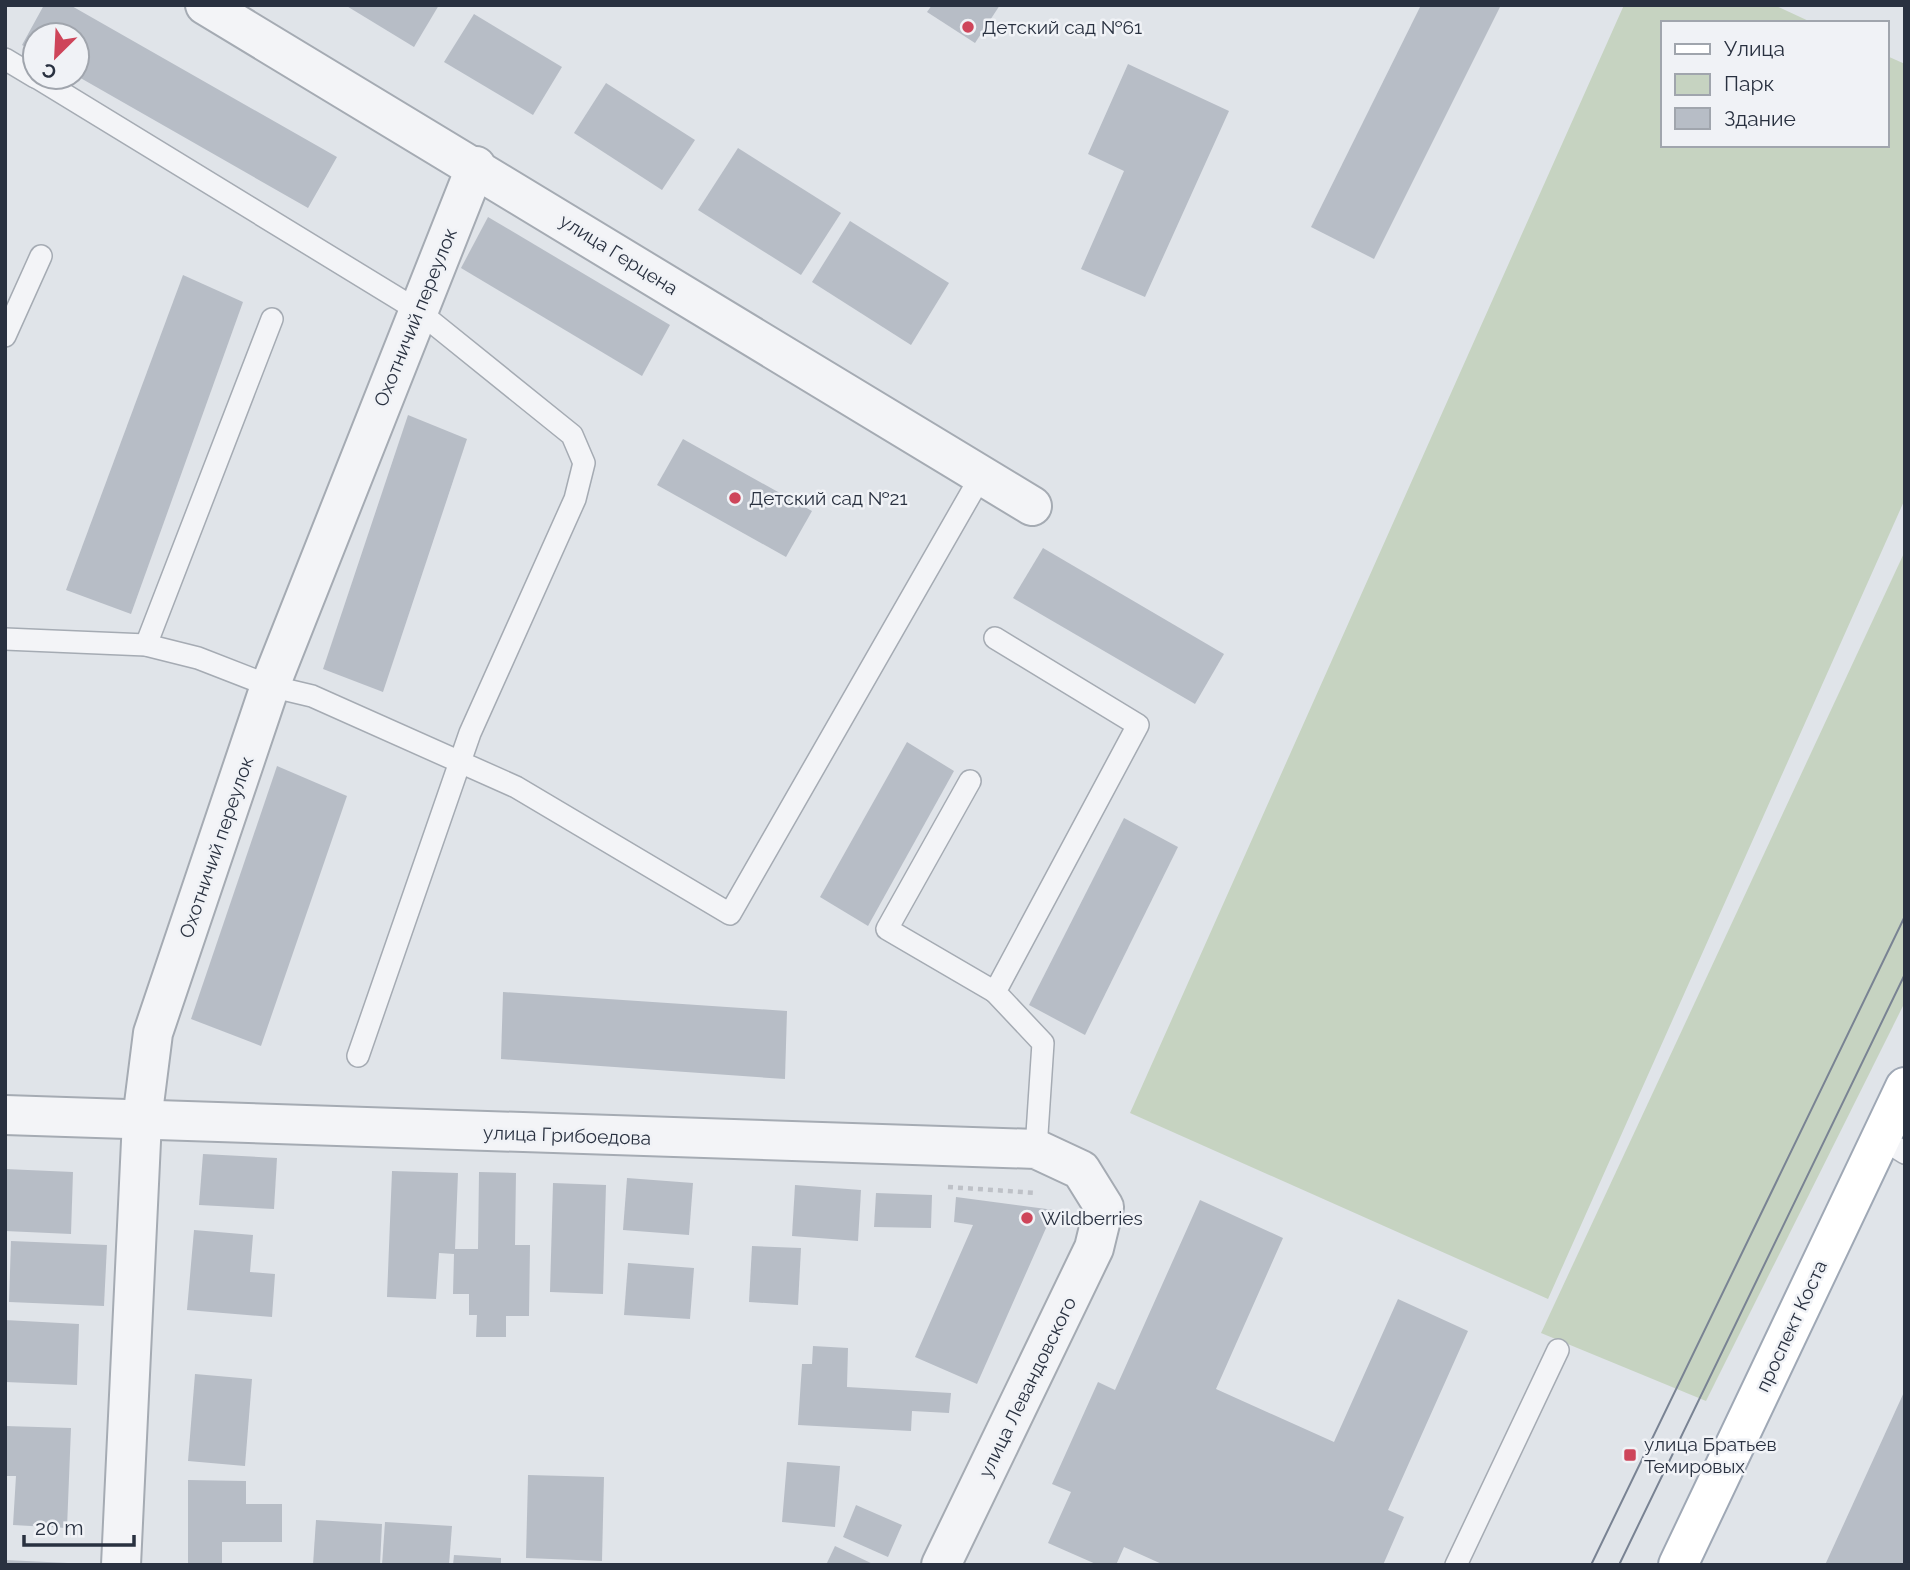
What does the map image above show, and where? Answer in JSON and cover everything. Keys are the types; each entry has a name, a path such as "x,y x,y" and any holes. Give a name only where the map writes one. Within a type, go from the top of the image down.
{"main road":[{"name":"проспект Коста","path":"1678,1565 1893,1145 1905,1087"}],"street":[{"name":"улица Герцена","path":"205,5 476,166 1031,506"},
{"name":"Охотничий переулок","path":"121,1565 142,1120 152,1033 270,686 476,166"},
{"name":"улица Грибоедова","path":"5,1115 1036,1150 1081,1170 1104,1207"},
{"name":"улица Левандовского","path":"941,1565 1094,1248 1104,1207"}],"lane":[{"path":"5,59 21,69"},
{"path":"58,91 417,310 572,435 584,463 575,499 460,760 358,1056"},
{"path":"5,336 41,256"},
{"path":"146,645 272,319"},
{"path":"5,639 146,645 198,658 270,686 312,696 516,786 730,914 981,476"},
{"path":"995,638 1138,725 995,992"},
{"path":"970,781 887,929 995,992 1043,1043 1036,1150"},
{"path":"1456,1565 1558,1350"}],"green space":[{"path":"1624,5 1774,5 1809,21 1661,21 1661,147 1889,147 1889,57 1905,64 1905,499 1548,1299 1130,1113"},
{"path":"1905,551 1905,1002 1706,1401 1541,1333"}],"building":[{"path":"44,5 70,5 337,157 308,208 91,84 91,21 35,21"},
{"path":"345,5 439,5 414,47"},
{"name":"Детский сад №61","path":"932,5 1000,5 975,43 927,12"},
{"path":"1421,5 1501,5 1374,259 1311,227"},
{"path":"474,14 562,67 533,115 444,62"},
{"path":"1128,64 1229,111 1145,297 1081,269 1124,171 1088,154"},
{"path":"606,83 695,140 662,190 574,133"},
{"path":"738,148 841,213 801,275 698,210"},
{"path":"488,217 670,325 642,376 461,268"},
{"path":"850,221 949,283 911,345 812,282"},
{"path":"183,275 243,302 131,614 66,590"},
{"path":"408,415 467,439 383,692 323,669"},
{"name":"Детский сад №21","path":"683,439 812,511 786,557 657,485"},
{"path":"1043,548 1224,654 1195,704 1013,598"},
{"path":"907,742 954,771 868,926 820,897"},
{"path":"277,766 347,796 261,1046 191,1019"},
{"path":"1124,818 1178,847 1085,1035 1029,1005"},
{"path":"503,992 787,1011 785,1079 501,1059"},
{"path":"203,1154 277,1158 274,1209 199,1205"},
{"path":"5,1169 73,1172 71,1234 5,1231"},
{"path":"392,1171 458,1173 455,1249 478,1249 479,1172 516,1173 515,1245 530,1245 529,1316 506,1316 506,1337 476,1337 477,1315 469,1315 469,1294 453,1294 454,1254 439,1253 436,1299 387,1297"},
{"path":"627,1178 693,1183 689,1235 623,1230"},
{"path":"553,1183 606,1185 603,1294 550,1292"},
{"path":"795,1185 861,1190 858,1241 792,1236"},
{"path":"876,1193 932,1195 931,1228 874,1227"},
{"path":"956,1197 1054,1210 977,1384 915,1357 973,1225 954,1222"},
{"path":"1200,1200 1283,1238 1216,1389 1334,1442 1398,1299 1468,1331 1388,1510 1404,1517 1383,1565 1164,1565 1124,1547 1116,1565 1098,1565 1048,1543 1071,1492 1052,1484 1098,1382 1115,1390"},
{"path":"194,1230 253,1235 250,1272 275,1274 272,1317 187,1310"},
{"path":"11,1241 107,1245 104,1306 9,1302"},
{"path":"752,1246 801,1248 798,1305 749,1302"},
{"path":"628,1263 694,1268 690,1319 624,1315"},
{"path":"5,1320 79,1324 77,1385 5,1382"},
{"path":"813,1346 848,1348 847,1387 951,1393 949,1413 912,1411 911,1431 798,1425 802,1364 812,1364"},
{"path":"195,1374 252,1379 245,1466 188,1461"},
{"path":"1905,1390 1905,1565 1825,1565"},
{"path":"5,1426 71,1428 67,1528 13,1525 16,1476 5,1476"},
{"path":"787,1462 840,1466 835,1527 782,1522"},
{"path":"528,1475 604,1477 602,1561 526,1558"},
{"path":"188,1480 246,1481 246,1504 282,1504 282,1542 222,1542 222,1565 188,1565"},
{"path":"856,1505 902,1525 888,1557 843,1537"},
{"path":"316,1520 382,1524 380,1565 313,1565"},
{"path":"385,1522 452,1526 449,1565 382,1565"},
{"path":"835,1546 875,1565 826,1565"},
{"path":"454,1555 501,1558 501,1565 453,1565"},
{"path":"5,1560 68,1563 68,1565 5,1565"}],"tram line":[{"path":"1591,1565 1905,916"},
{"path":"1619,1565 1905,974"}],"place":[{"name":"Детский сад №61","path":"968,27"},
{"name":"Детский сад №21","path":"735,498"},
{"name":"Wildberries","path":"1027,1218"},
{"name":"улица Братьев Темировых","path":"1630,1455"}]}
